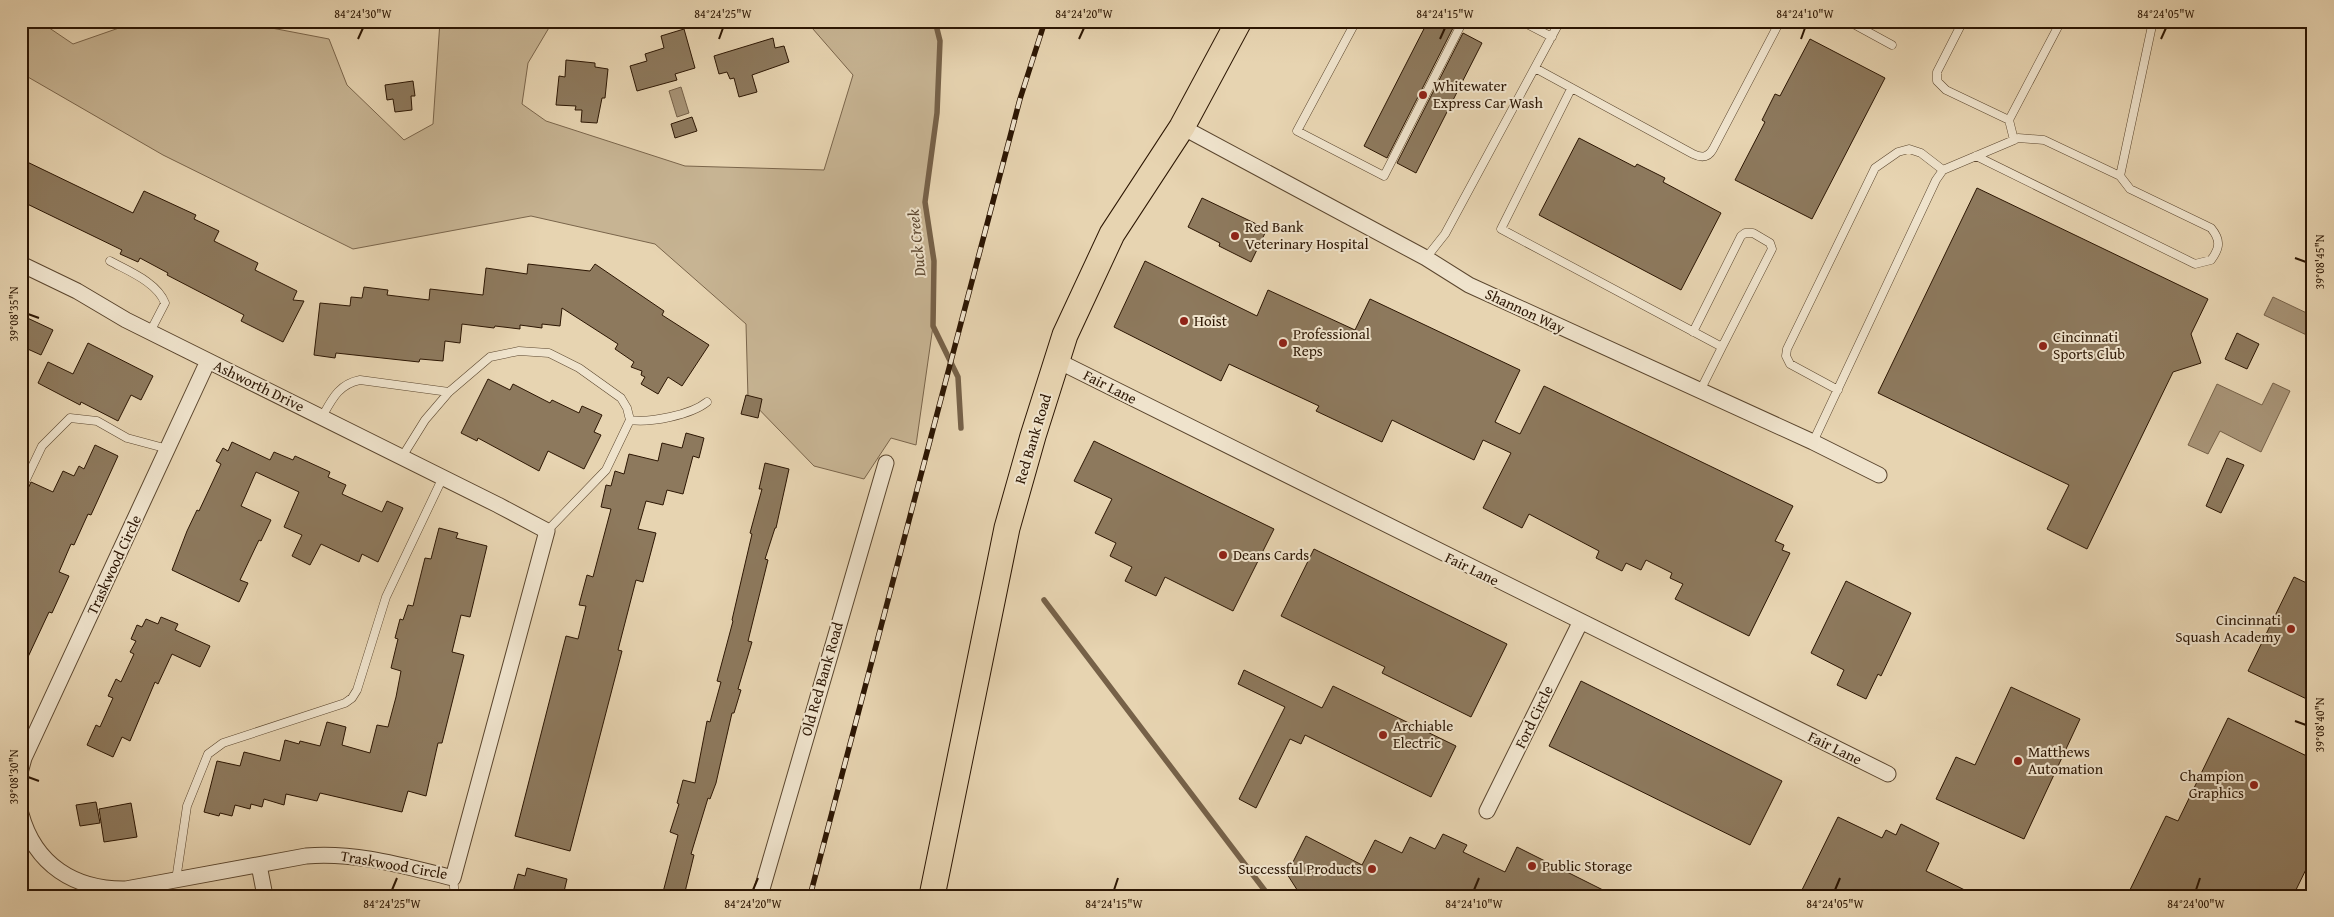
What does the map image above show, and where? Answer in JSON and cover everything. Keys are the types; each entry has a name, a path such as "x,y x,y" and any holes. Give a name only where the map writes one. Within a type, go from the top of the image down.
{"highway":[{"name":"Red Bank Road","path":"932,896 1007,528 1033,436 1066,333 1112,234 1182,126 1239,21"}],"street":[{"name":"Shannon Way","path":"1182,126 1426,258 1470,285 1813,442 1879,475"},
{"name":"Ashworth Drive","path":"21,264 77,291 150,332 443,477 547,531"},
{"name":"Traskwood Circle","path":"21,769 24,758 208,361"},
{"name":"Fair Lane","path":"1058,361 1888,774"},
{"name":"Old Red Bank Road","path":"760,896 886,463"},
{"name":"Traskwood Circle","path":"21,814 32,841 42,855 61,872 92,891 126,889 306,856 331,854 357,856 453,878 547,531"},
{"name":"Ford Circle","path":"1487,811 1580,622"},
{"path":"259,865 265,896"}],"lane":[{"path":"1356,21 1297,131 1384,176 1463,21"},
{"path":"1521,21 1552,37"},
{"path":"1426,258 1445,234 1560,21"},
{"path":"1535,68 1693,154 1705,156 1713,150 1780,21"},
{"path":"1848,21 1892,45"},
{"path":"1963,21 1938,72 1937,81 1946,90 2009,120"},
{"path":"2014,140 2009,120 2061,21"},
{"path":"2120,176 2153,21"},
{"path":"1572,88 1500,229 1722,347"},
{"path":"1813,442 1936,180 1943,170 1976,156 2014,140 2044,140 2120,176 2130,189 2211,228 2218,236 2219,249 2211,260 2195,264 1976,156"},
{"path":"1838,390 1790,364 1786,358 1786,352 1803,314 1875,168 1898,152 1909,150 1922,153 1943,170"},
{"path":"1693,332 1741,236 1745,233 1752,233 1770,243 1772,249 1700,391"},
{"path":"110,260 152,286 162,296 165,303 150,332"},
{"path":"402,457 425,420 449,392 466,375 490,357 519,351 549,353 584,370 624,403 630,420 606,470 547,531"},
{"path":"322,417 339,389 351,382 360,380 449,392"},
{"path":"630,420 645,422 655,420 699,409 707,402"},
{"path":"21,490 42,446 70,418 97,421 127,438 168,449"},
{"path":"176,880 187,806 208,754 223,743 345,703 352,698 357,690 386,597 443,477"},
{"path":"453,878 455,896"}],"shaded area":[{"path":"21,21 39,21 73,44 139,21 235,21 329,39 347,85 404,140 433,124 440,21 553,21 528,63 522,104 546,121 685,166 824,170 853,75 806,21 935,21 940,41 937,113 925,202 934,261 933,326 916,445 891,438 864,479 814,466 748,398 746,324 655,244 531,216 353,249 163,155 21,73"},
{"path":"681,87 689,113 677,117 669,91"},
{"path":"2273,297 2313,316 2313,338 2264,315"},
{"path":"2273,383 2290,391 2261,452 2220,431 2208,454 2188,445 2217,384 2262,405"}],"building":[{"path":"1428,21 1439,21 1453,28 1387,158 1364,146"},
{"path":"684,29 695,68 675,74 677,80 637,91 630,66 647,61 645,54 664,48 661,36"},
{"path":"1463,33 1482,43 1416,173 1397,163"},
{"path":"773,38 775,48 784,46 789,62 752,75 757,92 739,97 734,78 730,79 727,72 719,74 714,56"},
{"path":"1810,39 1885,78 1812,219 1735,180 1765,122 1762,120 1775,94 1780,96"},
{"path":"566,60 595,63 595,67 608,69 605,98 602,98 597,123 581,122 582,110 575,110 576,106 556,105 559,76 565,77"},
{"path":"413,81 415,96 411,96 412,110 395,112 393,99 387,100 385,85"},
{"path":"692,117 697,131 675,138 671,124"},
{"path":"1579,138 1635,167 1637,164 1665,178 1663,182 1721,213 1681,290 1539,215"},
{"path":"21,159 133,213 144,191 196,215 194,219 219,231 214,241 258,263 255,270 297,291 293,300 304,301 283,342 241,321 244,315 167,275 168,273 140,258 138,262 120,254 122,250 21,201"},
{"name":"Cincinnati Sports Club","path":"1977,188 2208,299 2191,334 2201,363 2173,372 2087,549 2047,529 2069,485 1878,393"},
{"name":"Red Bank Veterinary Hospital","path":"1202,198 1267,229 1251,262 1219,246 1220,243 1188,227"},
{"path":"1145,261 1257,316 1268,290 1355,330 1370,299 1520,370 1495,422 1520,434 1544,386 1793,506 1775,541 1784,545 1782,550 1790,553 1749,636 1675,599 1683,584 1670,578 1672,573 1646,560 1641,570 1626,563 1622,571 1596,558 1599,551 1529,514 1522,528 1483,508 1511,453 1483,440 1474,460 1392,420 1382,442 1316,411 1319,406 1229,364 1221,381 1114,327"},
{"path":"528,264 590,271 595,264 664,311 662,315 709,345 682,386 668,377 658,394 641,384 645,377 641,375 642,371 631,367 634,362 615,349 618,344 562,308 560,326 542,324 542,328 520,325 520,329 462,324 460,343 445,341 443,361 420,359 419,362 336,353 335,358 314,355 320,303 350,306 351,297 362,298 364,287 388,290 387,295 429,300 430,289 483,295 486,268 527,274"},
{"path":"21,315 53,330 41,355 21,346"},
{"path":"2237,333 2259,344 2247,369 2225,359"},
{"path":"88,343 153,376 141,400 131,395 118,421 81,402 80,405 38,383 48,362 73,374"},
{"path":"488,379 510,390 513,384 550,403 552,400 579,413 582,406 602,415 594,432 601,435 584,469 548,451 539,471 478,438 477,441 461,433"},
{"path":"746,395 762,399 758,418 741,414"},
{"path":"686,433 704,438 699,458 693,456 683,494 667,490 663,505 646,501 638,529 656,533 643,582 636,580 618,650 622,651 570,851 515,836 566,636 578,639 586,606 579,605 587,575 593,577 611,509 601,507 606,485 611,486 615,471 624,474 629,454 658,461 662,443 682,448"},
{"path":"1094,441 1274,529 1233,611 1165,577 1156,596 1125,581 1132,567 1110,556 1116,543 1095,533 1112,499 1074,481"},
{"path":"232,442 270,460 274,452 293,460 295,456 330,472 328,477 346,485 342,494 382,512 387,501 403,508 378,562 362,554 359,562 321,544 310,565 292,556 302,535 284,527 299,492 256,472 241,506 271,520 240,580 248,583 239,602 172,570 187,531 197,510 199,511 221,464 216,461 223,448 228,451"},
{"path":"95,445 118,456 91,515 88,514 74,545 71,544 59,572 69,576 52,613 49,612 21,672 21,496 26,493 31,482 53,492 63,471 74,476 79,466 84,469"},
{"path":"2227,458 2244,465 2221,513 2206,506"},
{"path":"765,463 789,469 776,528 765,559 768,560 748,641 752,642 738,689 741,690 734,713 732,713 716,783 710,799 708,798 691,854 694,855 684,896 662,896 678,835 670,832 679,804 677,803 683,780 695,783 707,721 710,722 721,682 717,681 733,621 752,534 750,533 762,489 759,489"},
{"path":"439,528 458,533 456,538 487,546 470,617 461,615 452,652 464,655 442,743 438,743 426,796 408,791 402,812 320,793 317,801 286,794 284,805 264,799 262,807 251,804 250,809 235,805 232,816 220,813 219,816 204,812 217,761 240,766 244,752 280,761 285,740 299,744 300,741 320,746 327,722 346,727 342,745 370,753 377,725 388,727 396,697 401,671 391,668 398,639 395,638 400,619 403,620 408,605 413,606 425,558 431,559"},
{"path":"1314,549 1507,644 1471,717 1382,673 1385,667 1281,616"},
{"name":"Cincinnati Squash Academy","path":"2294,577 2313,586 2313,702 2248,671"},
{"path":"1846,581 1911,613 1881,676 1878,674 1866,699 1837,685 1844,670 1811,653"},
{"path":"161,617 178,624 175,630 210,646 200,667 172,654 158,684 155,682 130,741 122,737 113,757 87,745 96,725 100,727 113,698 108,696 116,679 121,682 134,654 130,652 136,641 131,639 137,625 142,627 146,619 158,624"},
{"name":"Archiable Electric","path":"1244,670 1322,708 1333,686 1456,746 1431,797 1305,735 1301,744 1290,739 1256,808 1239,799 1285,707 1238,684"},
{"path":"1581,681 1782,781 1750,845 1549,746"},
{"name":"Matthews Automation","path":"2011,687 2080,719 2024,839 1936,799 1956,757 1975,765"},
{"name":"Champion Graphics","path":"2228,718 2313,759 2313,855 2293,896 2127,896 2166,816 2178,821"},
{"path":"96,802 100,823 80,826 76,805"},
{"path":"131,803 137,837 104,842 99,809"},
{"path":"1838,817 1882,838 1886,830 1896,835 1901,824 1939,843 1926,871 1977,896 1799,896"},
{"name":"Successful Products","path":"1443,834 1467,845 1463,852 1505,872 1517,847 1615,896 1301,896 1287,874 1306,836 1362,865 1375,840 1402,853 1410,837 1435,849"},
{"path":"527,868 567,879 563,896 512,896 518,874 525,876"}],"waterway":[{"name":"Duck Creek","path":"935,21 940,41 937,113 925,202 934,261 933,326 958,377 961,428"},
{"path":"1044,600 1269,896"}],"railway":[{"path":"810,896 1020,99 1045,21"}],"place":[{"name":"Whitewater Express Car Wash","path":"1423,95"},
{"name":"Red Bank Veterinary Hospital","path":"1235,236"},
{"name":"Hoist","path":"1184,321"},
{"name":"Professional Reps","path":"1283,343"},
{"name":"Cincinnati Sports Club","path":"2043,346"},
{"name":"Deans Cards","path":"1223,555"},
{"name":"Cincinnati Squash Academy","path":"2291,629"},
{"name":"Archiable Electric","path":"1383,735"},
{"name":"Matthews Automation","path":"2018,761"},
{"name":"Champion Graphics","path":"2254,785"},
{"name":"Public Storage","path":"1532,866"},
{"name":"Successful Products","path":"1372,869"}]}
